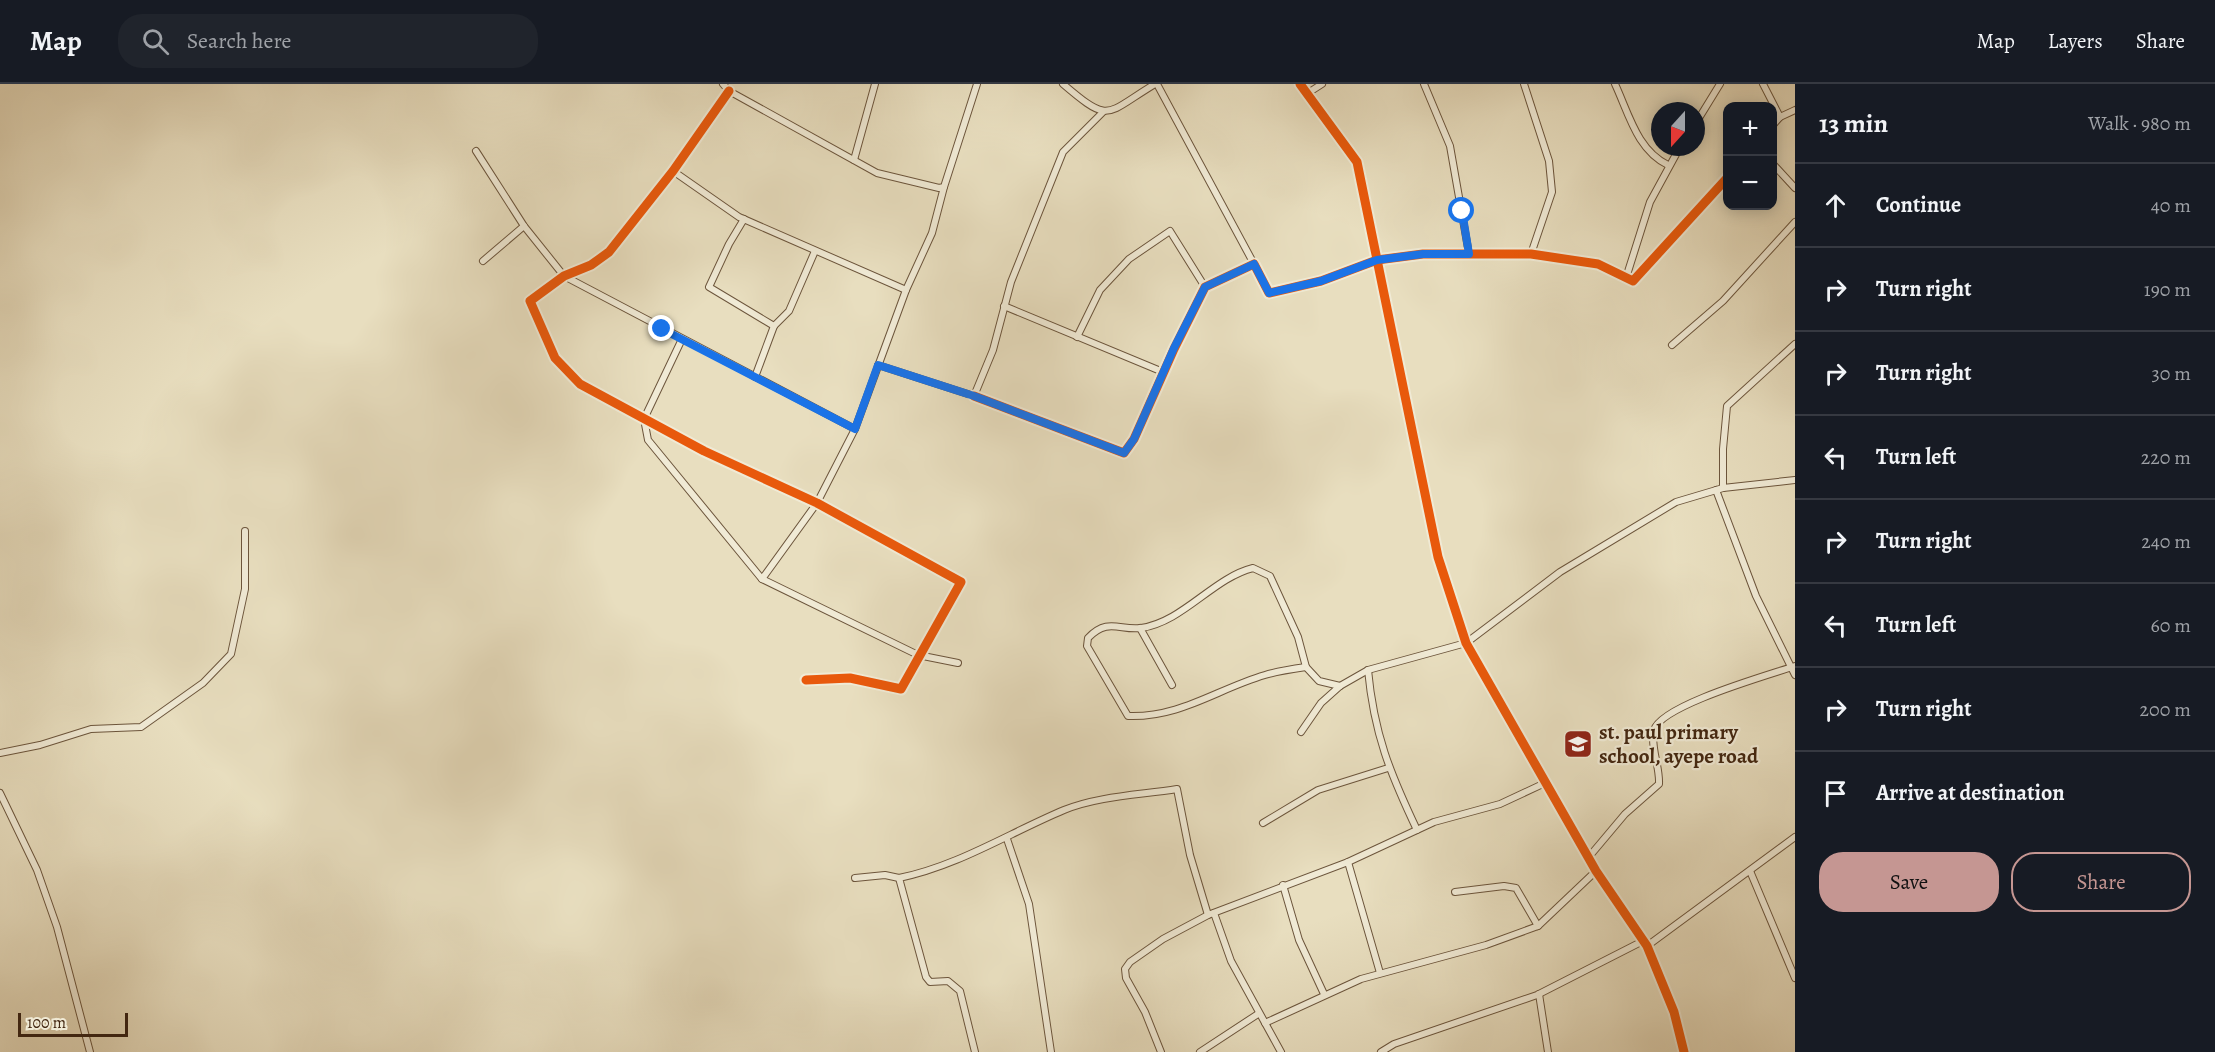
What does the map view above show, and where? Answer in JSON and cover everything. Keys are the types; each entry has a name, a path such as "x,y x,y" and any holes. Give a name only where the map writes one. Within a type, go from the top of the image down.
{"street":[{"path":"723,84 729,91 877,173 928,187 944,187"},
{"path":"854,160 875,84"},
{"path":"762,579 817,503 855,429 906,290 932,233 944,187 977,84"},
{"path":"1063,84 1092,108 1103,112 1115,110 1156,84 1269,293 1321,281 1377,260 1423,254 1531,254 1598,264 1633,281 1723,182"},
{"path":"1300,84 1357,162 1438,557 1466,643 1596,872 1645,944 1674,1012 1684,1052"},
{"path":"1308,93 1322,84"},
{"path":"1424,84 1450,146 1469,254"},
{"path":"1524,84 1549,161 1552,192 1531,254"},
{"path":"1615,84 1641,143 1653,158 1668,165"},
{"path":"1705,108 1720,84"},
{"path":"1763,84 1780,117"},
{"path":"729,91 673,171 609,252 591,264 564,276 530,301 555,357 580,384 704,451 817,503 961,582 918,655 901,689 850,678 806,680"},
{"path":"1777,121 1795,110"},
{"path":"974,396 993,350 1004,306 1062,152 1103,112"},
{"path":"476,150 524,226 564,276 855,429"},
{"path":"1626,278 1650,202 1674,156"},
{"path":"1777,168 1795,188"},
{"path":"673,171 744,219 906,290"},
{"path":"744,219 729,244 709,287 774,326"},
{"path":"1672,345 1723,301 1795,222"},
{"path":"483,261 524,226"},
{"path":"1077,337 1100,290 1129,259 1170,231 1205,287"},
{"path":"755,377 774,326 789,311 815,251"},
{"path":"878,365 974,396 1124,453 1134,439 1205,287 1254,264"},
{"path":"1004,306 1164,372"},
{"path":"682,339 645,419 648,440 762,579 918,655 958,663"},
{"path":"1795,344 1727,406 1720,489 1756,596 1793,666 1795,675"},
{"path":"1301,732 1322,703 1340,687 1368,670 1466,643 1560,572 1676,502 1720,489 1795,480"},
{"path":"0,753 40,745 91,729 141,728 203,683 231,654 245,589 245,531"},
{"path":"1306,667 1263,675 1205,700 1159,714 1128,716 1086,643 1092,634 1112,625 1140,628 1177,612 1247,570 1259,569 1269,576 1298,637 1306,667 1314,678 1340,687"},
{"path":"1140,628 1172,685"},
{"path":"1588,858 1625,814 1659,784 1660,770 1653,744 1654,728 1662,718 1697,700 1793,666"},
{"path":"1368,670 1371,699 1388,768 1417,830"},
{"path":"1263,823 1318,790 1388,768"},
{"path":"1161,1052 1145,1012 1126,978 1125,969 1130,962 1163,939 1211,914 1348,862 1434,822 1500,804 1545,783"},
{"path":"855,878 885,875 898,878 941,866 1007,839 1066,809 1177,789 1190,855 1211,914 1231,961 1258,1014 1281,1052"},
{"path":"0,793 37,870 57,927 90,1052"},
{"path":"1381,1052 1394,1044 1539,994 1645,944 1795,837"},
{"path":"1007,839 1029,904 1051,1052"},
{"path":"1348,862 1380,973"},
{"path":"1750,871 1794,976"},
{"path":"1265,1023 1323,994 1380,973 1486,945 1538,926 1596,872"},
{"path":"898,878 927,977 930,982 936,984 948,981 960,991 975,1052"},
{"path":"1283,885 1299,940 1323,994"},
{"path":"1455,892 1504,886 1516,888 1522,893 1538,926"},
{"path":"1539,994 1548,1052"},
{"path":"1200,1052 1258,1014"}],"cycle path":[{"path":"1300,84 1357,162 1438,557 1466,643 1596,871 1647,946 1674,1012 1684,1052"},
{"path":"729,91 673,171 609,252 591,265 564,276 530,301 555,358 580,384 704,451 817,503 961,582 901,689 850,678 806,680"},
{"path":"974,396 1124,453 1134,439 1174,349 1205,287 1254,264 1269,293 1321,281 1377,260 1423,254 1531,254 1598,264 1633,281 1723,182"}],"place":[{"name":"st. paul primary school, ayepe road","path":"1578,744"}],"route":[{"path":"662,329 855,429 878,365 974,396 1124,453 1134,439 1174,348 1205,287 1254,264 1269,293 1321,281 1377,260 1423,254 1469,254 1462,211"}]}
